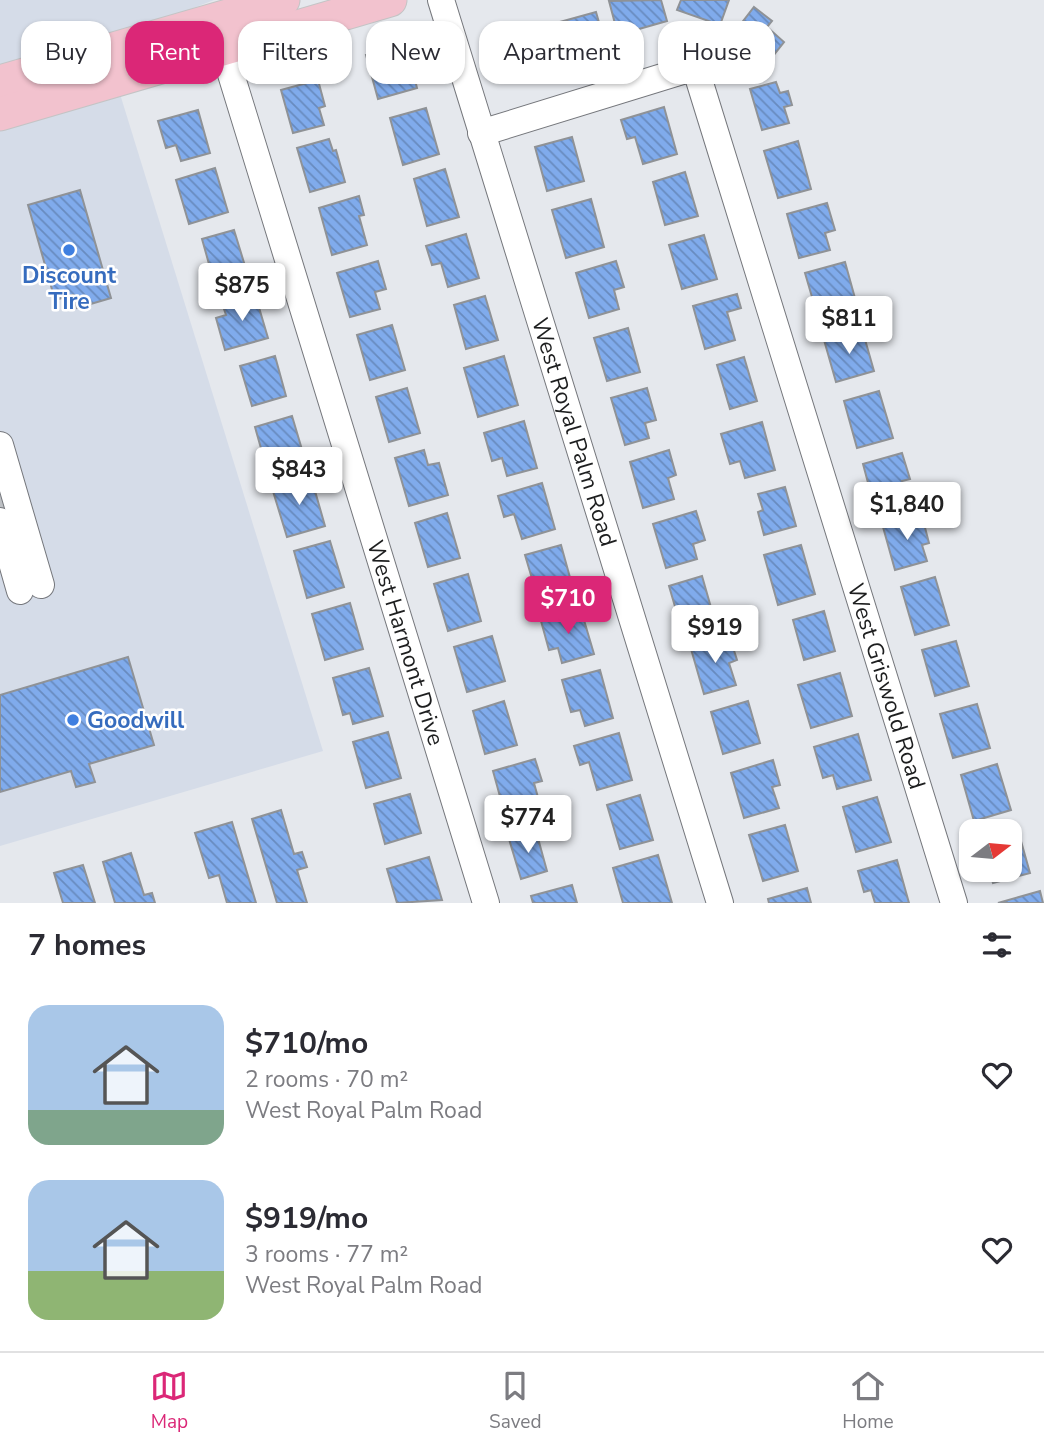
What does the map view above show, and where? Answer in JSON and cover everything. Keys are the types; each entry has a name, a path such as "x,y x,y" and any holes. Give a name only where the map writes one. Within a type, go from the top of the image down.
{"main road":[{"path":"224,31 283,0"},
{"path":"224,33 390,0"},
{"path":"0,114 125,68"},
{"path":"0,82 21,76"},
{"path":"0,96 36,84"}],"street":[{"name":"West Royal Palm Road","path":"441,0 720,903"},
{"name":"West Harmont Drive","path":"224,50 486,903"},
{"name":"West Griswold Road","path":"481,133 695,68 954,903"},
{"path":"0,445 17,589"},
{"path":"2,516 17,589"},
{"path":"0,548 17,589"}],"shaded area":[{"path":"0,0 214,0 158,21 125,21 125,31 111,35 111,21 21,21 21,62 0,68"},
{"path":"120,94 323,751 0,846 0,129"}],"building":[{"path":"661,0 667,21 658,21 658,24 644,28 644,21 614,21 609,1"},
{"path":"681,0 729,0 721,21 709,21 677,10"},
{"path":"754,7 772,21 743,21"},
{"path":"596,12 599,21 563,21"},
{"path":"775,34 784,42 775,53"},
{"path":"775,82 780,93 788,91 792,105 784,107 789,123 762,130 750,89"},
{"path":"303,84 319,84 325,106 319,108 324,125 293,133 281,90"},
{"path":"374,84 416,84 417,88 378,99"},
{"path":"664,107 677,154 643,164 635,137 627,139 621,120"},
{"path":"426,108 439,154 403,165 390,118"},
{"path":"198,110 210,153 181,161 176,145 166,148 158,121"},
{"path":"572,137 584,181 547,191 535,147"},
{"path":"329,139 333,151 336,150 345,182 310,192 297,148"},
{"path":"798,141 811,189 778,198 764,151"},
{"path":"215,168 228,212 189,224 176,180"},
{"path":"445,169 459,217 427,226 414,179"},
{"path":"685,172 698,216 665,225 653,182"},
{"name":"Discount Tire","path":"80,190 111,298 77,308 73,295 55,300 28,205"},
{"path":"359,196 364,215 359,216 367,245 332,255 319,208"},
{"path":"591,199 604,247 566,258 552,210"},
{"path":"827,203 835,230 825,233 830,250 799,258 787,214"},
{"path":"234,230 249,279 216,289 202,239"},
{"path":"466,234 479,278 448,287 441,263 432,265 426,246"},
{"path":"704,235 717,279 682,289 669,245"},
{"path":"378,261 386,289 375,292 380,309 350,317 337,273"},
{"path":"616,261 624,287 614,290 619,309 589,318 576,273"},
{"path":"845,262 858,309 819,321 805,273"},
{"path":"255,294 268,338 225,350 216,318 226,315 222,303"},
{"path":"737,294 741,308 727,312 735,340 705,349 693,306"},
{"path":"485,296 498,340 466,349 454,305"},
{"path":"392,325 405,370 370,380 357,335"},
{"path":"628,328 640,372 607,381 594,338"},
{"path":"862,329 874,371 836,382 824,340"},
{"path":"275,356 286,396 252,406 240,366"},
{"path":"504,356 518,405 478,417 464,368"},
{"path":"744,357 757,401 730,409 717,365"},
{"path":"407,388 420,433 389,442 376,397"},
{"path":"647,388 656,420 645,423 649,438 625,445 611,398"},
{"path":"879,391 893,438 857,448 844,401"},
{"path":"292,416 306,463 268,473 255,427"},
{"path":"524,421 537,468 507,476 502,458 492,461 484,433"},
{"path":"762,422 775,470 745,478 740,461 730,464 721,434"},
{"path":"424,450 428,465 439,463 448,495 409,506 395,458"},
{"path":"669,450 676,475 668,478 674,499 643,508 630,462"},
{"path":"902,453 910,479 902,481 907,500 875,509 863,464"},
{"path":"311,477 325,526 287,537 272,488"},
{"path":"542,483 555,529 522,539 514,514 504,517 498,496"},
{"path":"785,487 796,526 764,535 758,512 763,510 758,494"},
{"path":"696,511 705,540 693,544 697,559 666,568 653,524"},
{"path":"447,513 460,558 428,567 415,523"},
{"path":"922,516 929,543 922,545 927,561 895,570 883,527"},
{"path":"330,541 344,587 307,598 294,551"},
{"path":"561,545 574,592 539,602 525,555"},
{"path":"801,545 815,594 778,605 764,555"},
{"path":"468,574 481,621 448,631 434,584"},
{"path":"702,576 712,611 704,613 708,627 683,634 669,586"},
{"path":"935,577 949,625 915,635 901,587"},
{"path":"350,603 363,649 325,660 312,614"},
{"path":"581,610 594,654 562,663 558,648 549,650 541,621"},
{"path":"824,611 835,651 804,660 793,620"},
{"path":"492,636 505,681 467,692 454,647"},
{"path":"730,638 737,660 729,663 736,685 704,694 691,649"},
{"path":"956,641 969,686 935,696 922,650"},
{"name":"Goodwill","path":"128,657 154,745 89,764 95,782 76,787 71,771 0,792 0,695"},
{"path":"369,668 383,716 353,724 350,713 343,715 333,678"},
{"path":"600,670 613,718 585,726 580,710 571,712 562,680"},
{"path":"840,673 852,716 811,728 798,685"},
{"path":"504,701 517,745 485,754 473,711"},
{"path":"748,701 760,743 723,754 711,712"},
{"path":"977,704 990,748 953,758 940,714"},
{"path":"388,732 401,778 366,788 353,742"},
{"path":"619,733 632,780 597,790 589,762 580,765 574,746"},
{"path":"858,734 871,780 837,789 833,775 823,778 814,747"},
{"path":"535,759 542,781 534,783 542,812 507,822 493,771"},
{"path":"773,760 780,785 772,787 779,808 744,818 731,773"},
{"path":"997,764 1011,810 973,819 961,775"},
{"path":"410,794 421,833 385,844 374,804"},
{"path":"640,795 653,840 620,849 607,805"},
{"path":"877,797 891,842 856,852 843,807"},
{"path":"281,810 294,854 302,852 307,867 297,870 307,903 277,903 252,819"},
{"path":"232,822 256,903 227,903 219,875 209,878 195,833"},
{"path":"785,825 798,871 763,881 749,835"},
{"path":"536,831 547,871 521,879 509,839"},
{"path":"1022,845 1030,873 1022,875"},
{"path":"131,853 144,895 152,893 155,903 115,903 103,862"},
{"path":"658,855 672,903 623,903 613,868"},
{"path":"429,857 442,900 397,903 387,869"},
{"path":"897,860 909,903 875,903 871,890 864,892 858,871"},
{"path":"83,865 95,903 63,903 54,873"},
{"path":"572,885 577,903 533,903 531,896"},
{"path":"807,888 811,903 769,903 768,899"},
{"path":"1040,891 1043,903 998,903"}],"tunnel":[{"path":"0,496 4,511"}],"place":[{"name":"Discount Tire","path":"69,250"},
{"name":"Goodwill","path":"73,720"}]}
